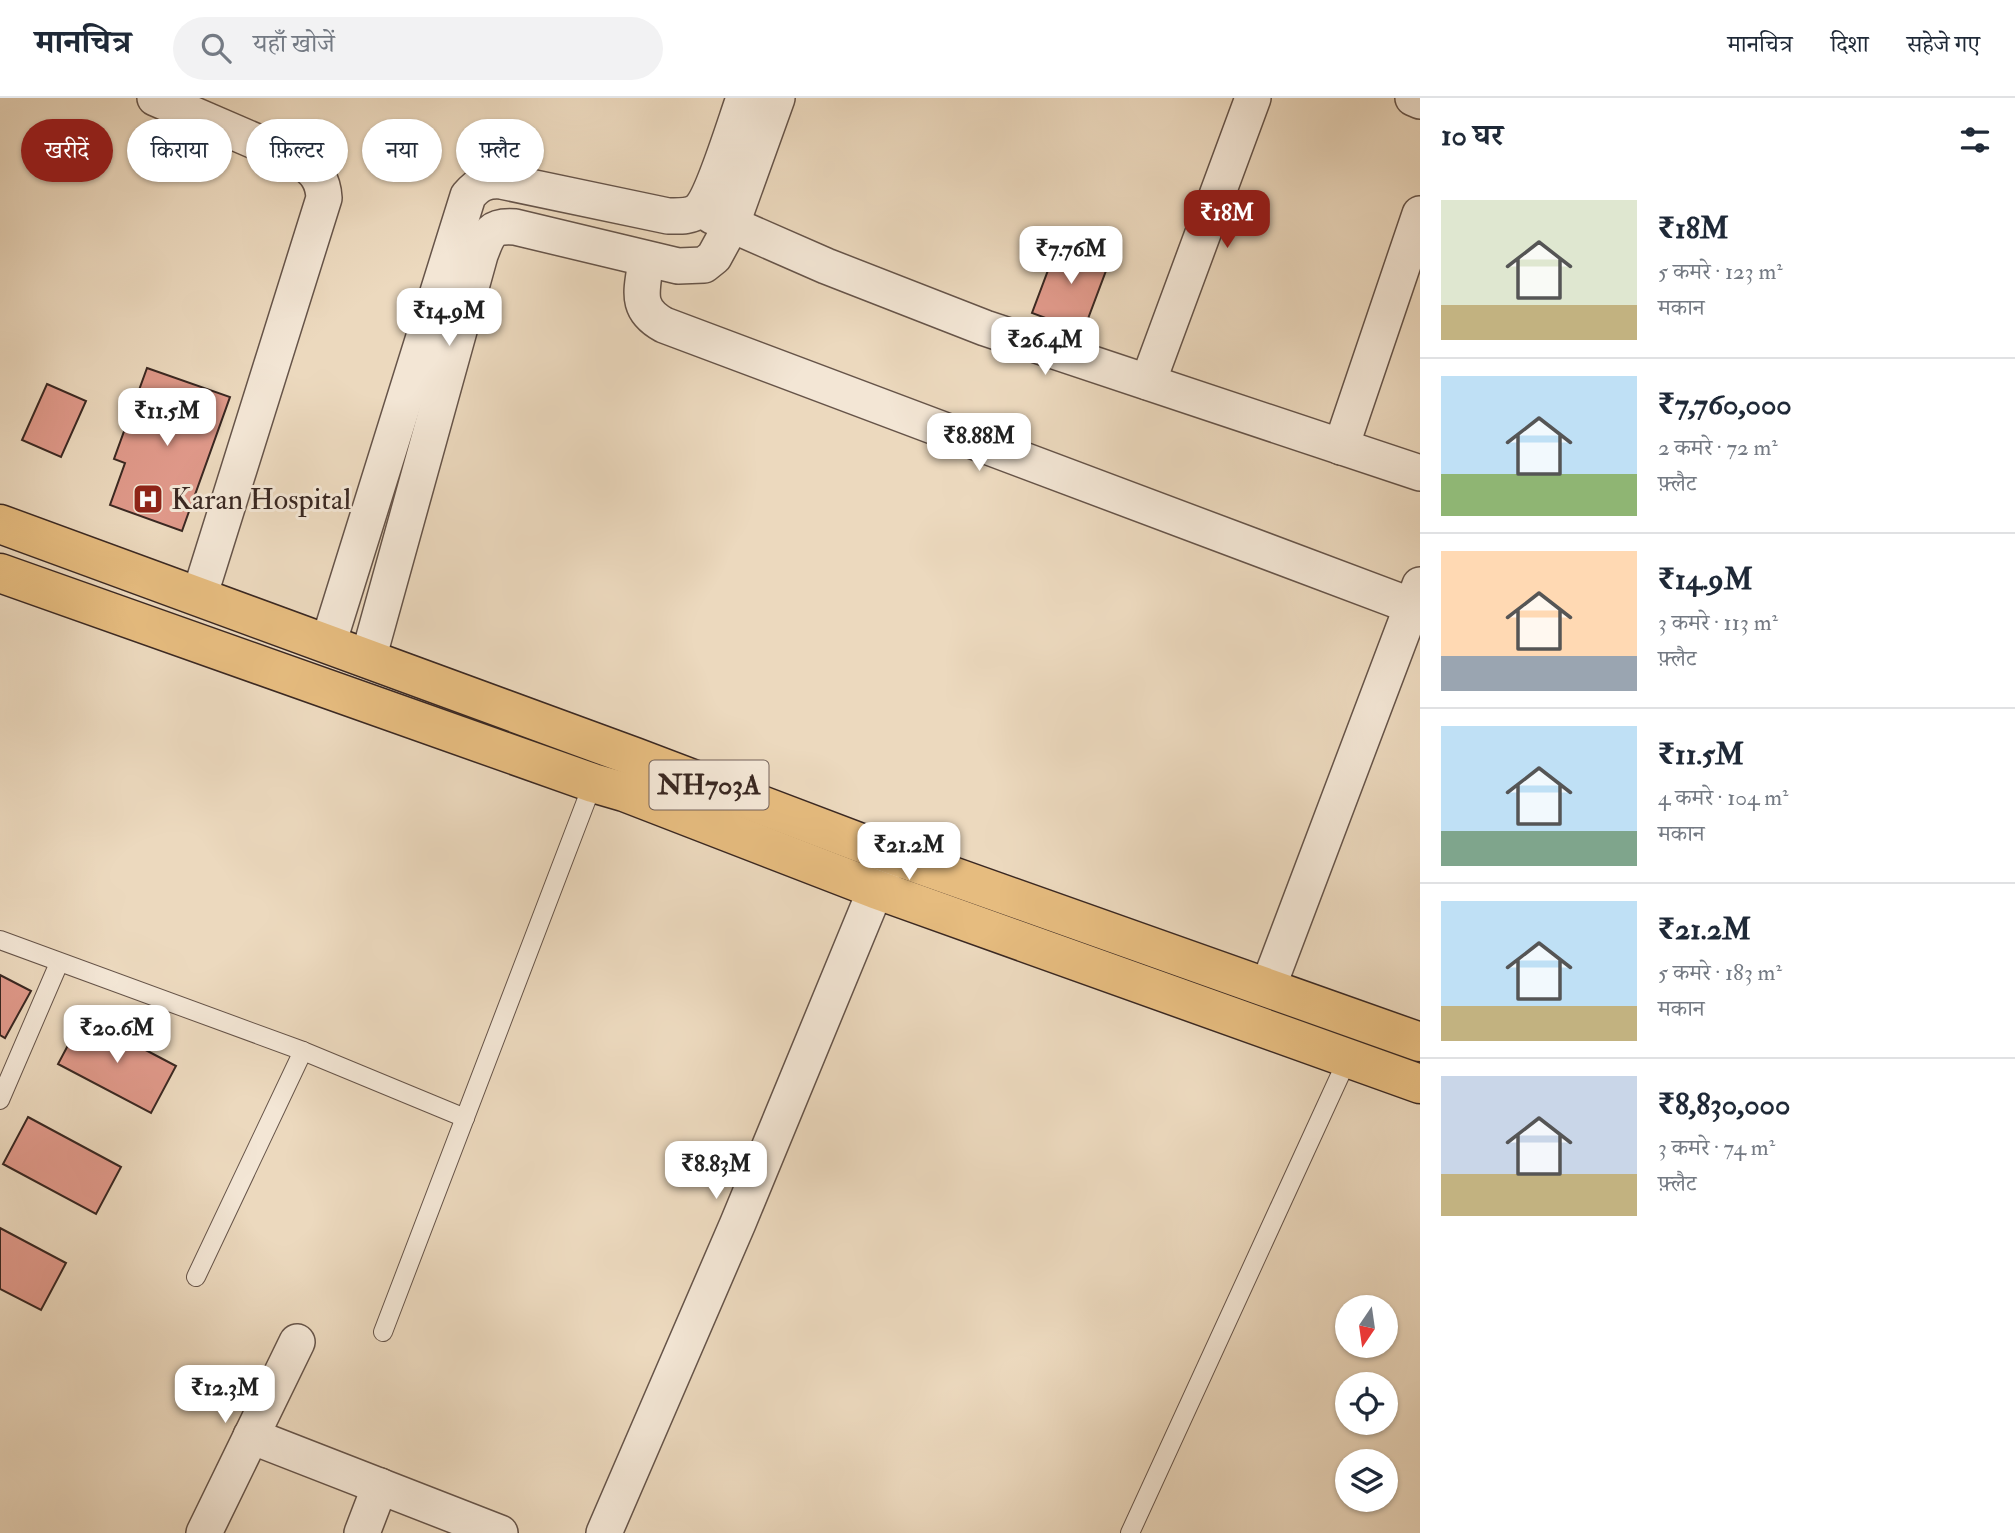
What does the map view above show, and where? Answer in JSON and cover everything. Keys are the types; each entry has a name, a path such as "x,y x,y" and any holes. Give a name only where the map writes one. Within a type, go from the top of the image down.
{"highway":[{"name":"NH703A","path":"0,524 890,854 1420,1042"},
{"name":"NH703A","path":"0,573 624,792 875,889 1420,1084"}],"street":[{"path":"155,98 301,161 315,170 323,186 324,198 199,597"},
{"path":"328,644 468,196 476,186 489,181 501,181 668,216 686,216 700,209 710,192 744,98"},
{"path":"491,230 501,226 514,226 678,266 704,265 715,257 731,226 777,98"},
{"path":"1148,382 1253,98"},
{"path":"1413,98 1420,101"},
{"path":"368,659 480,255 491,230 476,186"},
{"path":"700,209 731,226 826,266 985,328 1420,473"},
{"path":"1341,447 1420,214"},
{"path":"646,258 641,299 652,318 664,325 1418,600 1268,987"},
{"path":"604,1533 743,1210 890,854"},
{"path":"204,1533 297,1342"},
{"path":"251,1436 500,1533"},
{"path":"362,1533 380,1486"}],"lane":[{"path":"383,1332 593,783"},
{"path":"0,940 303,1051 465,1118"},
{"path":"1,1092 59,963"},
{"path":"196,1277 303,1051"},
{"path":"1130,1533 1348,1058"}],"building":[{"path":"1059,241 1110,260 1083,332 1032,313"},
{"path":"147,368 230,397 182,531 110,505 125,463 114,459"},
{"path":"47,384 86,401 61,457 22,440"},
{"path":"0,975 31,991 5,1038 0,1035"},
{"path":"83,1017 176,1066 151,1113 58,1064"},
{"path":"28,1117 121,1167 96,1214 3,1164"},
{"path":"0,1228 66,1263 41,1310 0,1289"}],"place":[{"name":"Karan Hospital","path":"148,499"}]}
